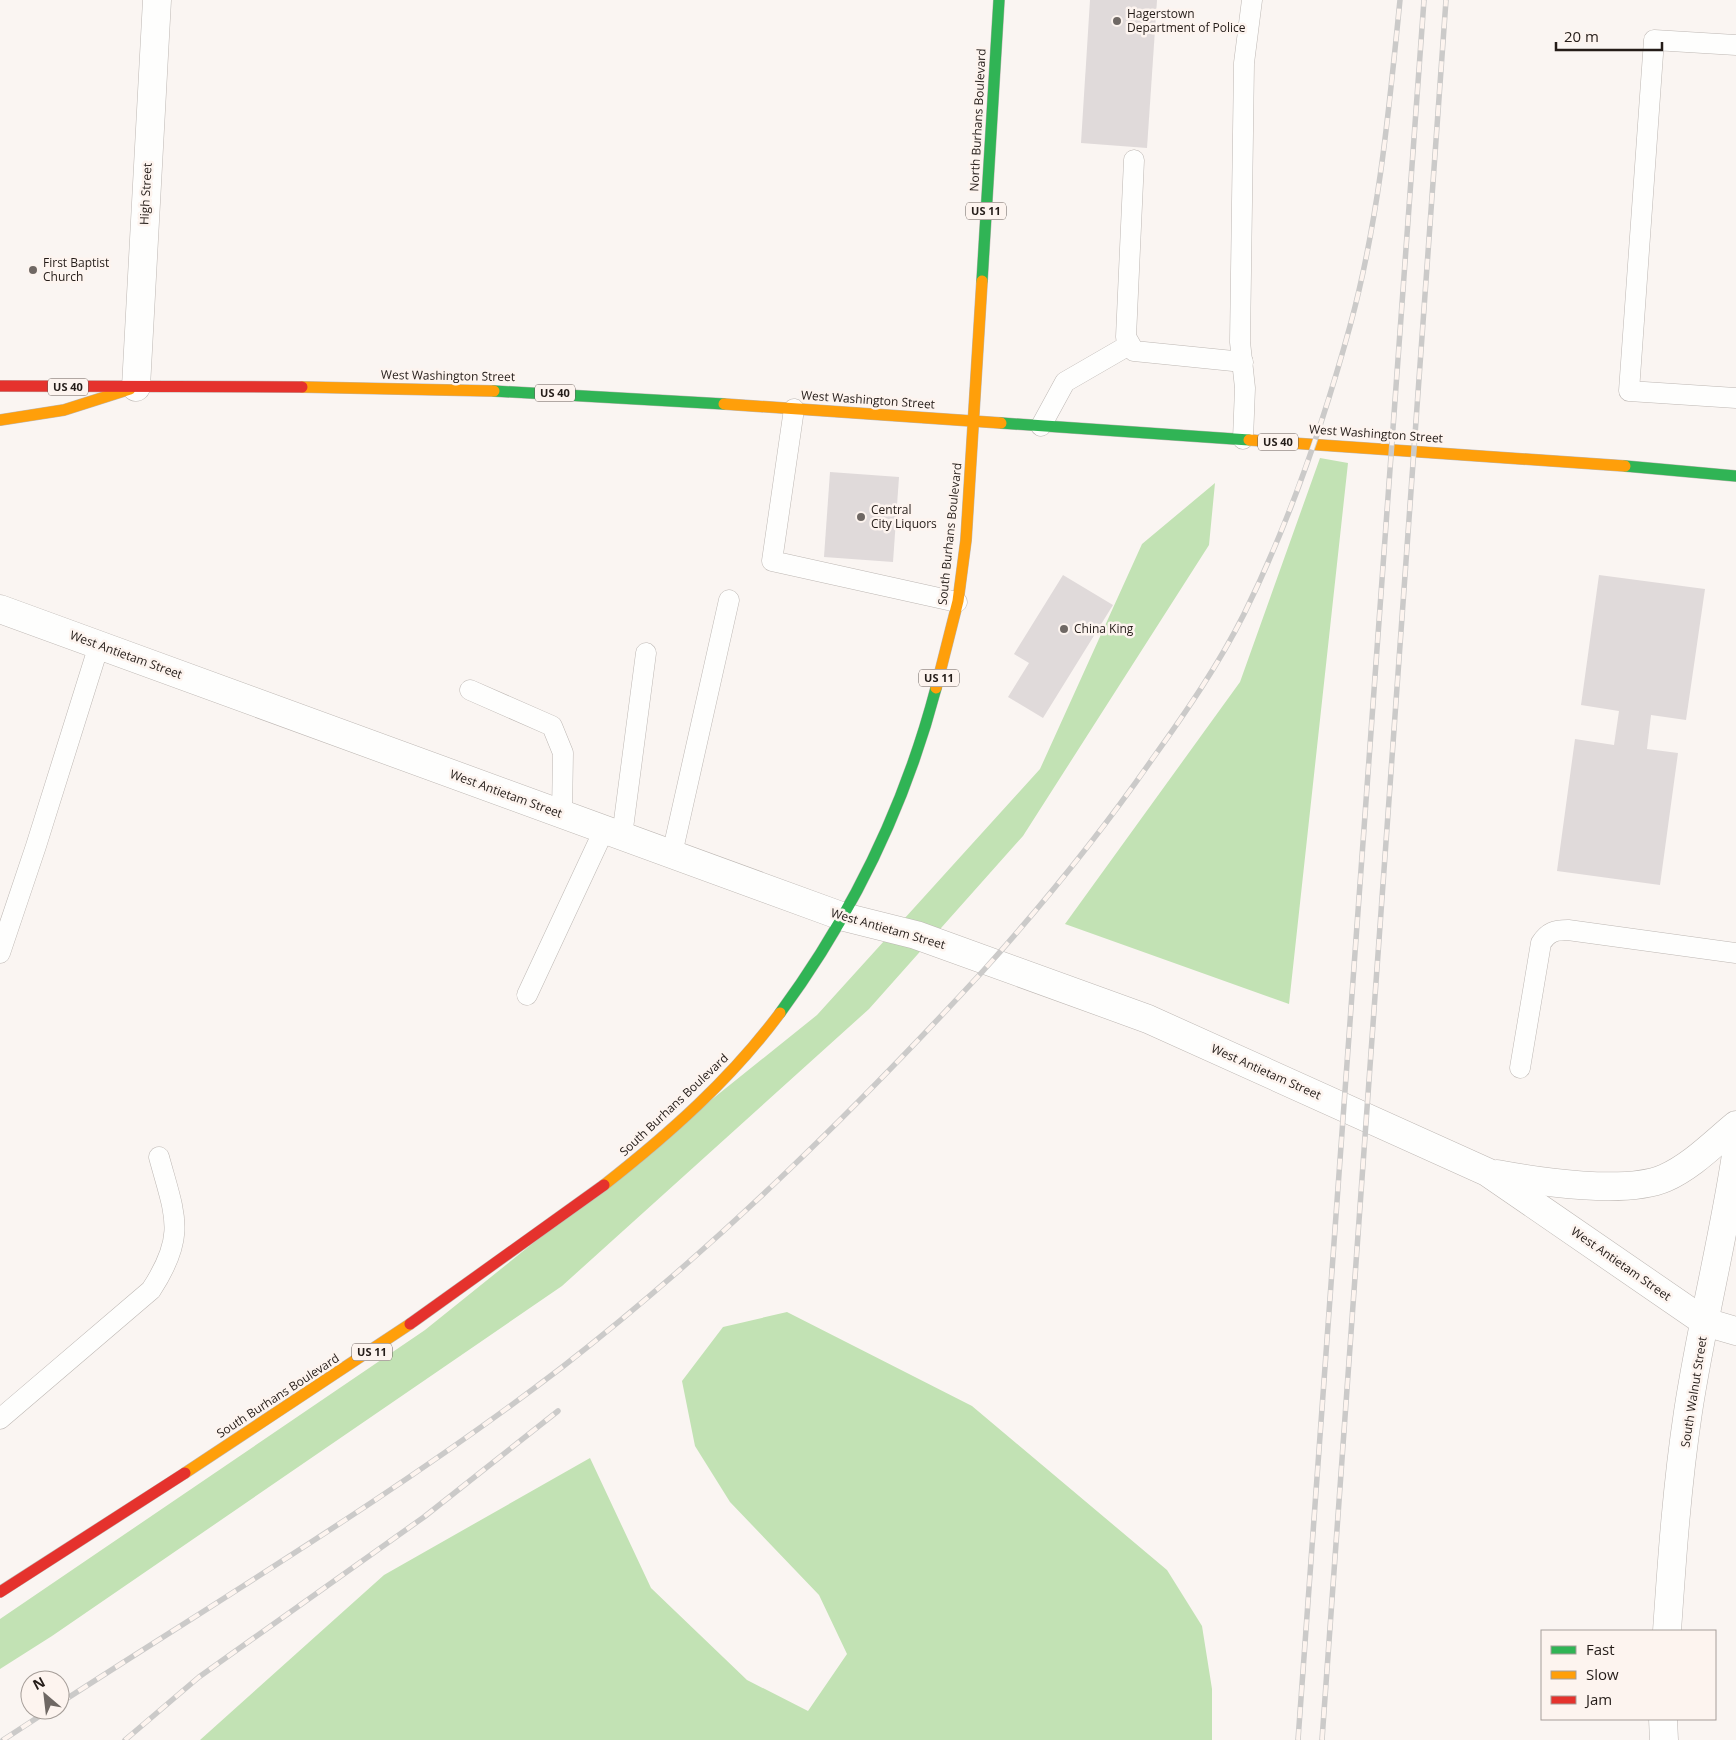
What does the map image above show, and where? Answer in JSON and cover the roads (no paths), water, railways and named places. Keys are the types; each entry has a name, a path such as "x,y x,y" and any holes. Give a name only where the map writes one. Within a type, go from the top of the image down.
{"main road":[{"name":"North Burhans Boulevard","path":"974,422 999,0"},
{"name":"US 40","path":"0,386 136,387"},
{"name":"West Washington Street","path":"0,420 64,410 136,387 438,388 568,394 1573,461 1736,476"},
{"name":"South Burhans Boulevard","path":"0,1592 380,1347 546,1229 643,1156 722,1082 770,1027 809,973 844,918 891,826 928,723 957,602 970,485 974,422"}],"street":[{"name":"High Street","path":"136,387 157,0"},
{"name":"West Antietam Street","path":"0,609 844,918 916,935 1148,1019 1487,1172 1705,1322 1736,1331"},
{"path":"1487,1172 1536,1181 1624,1186 1664,1178 1696,1159 1736,1125"},
{"name":"South Walnut Street","path":"1667,1630 1671,1564 1688,1412 1726,1219 1736,1155"},
{"path":"1663,1720 1664,1740"}],"lane":[{"path":"1243,439 1243,362 1240,342 1244,63 1252,0"},
{"path":"1736,45 1654,40 1629,391 1736,398"},
{"path":"1134,160 1126,337 1129,345 1134,351 1243,362"},
{"path":"1041,426 1065,382 1129,345"},
{"path":"794,409 772,561 957,602"},
{"path":"672,854 729,600"},
{"path":"1,944 36,846 99,645"},
{"path":"527,995 613,833 646,652"},
{"path":"470,690 552,726 564,753 562,814"},
{"path":"1520,1068 1541,943 1546,936 1555,930 1568,930 1736,953"},
{"path":"0,1419 152,1290 166,1267 175,1240 176,1219 160,1157"}],"railway":[{"path":"70,1697 377,1499 501,1413 618,1323 727,1228 832,1128 983,971 1028,920 1092,840 1178,723 1224,651 1260,580 1304,472 1329,399 1360,286 1382,164 1400,0"},
{"path":"1298,1740 1424,0"},
{"path":"1322,1740 1446,0"},
{"path":"125,1740 199,1677 424,1517 558,1411"},
{"path":"3,1740 34,1720"}],"place":[{"name":"Hagerstown Department of Police","path":"1117,21"},
{"name":"First Baptist Church","path":"33,270"},
{"name":"Central City Liquors","path":"861,517"},
{"name":"China King","path":"1064,629"}]}
